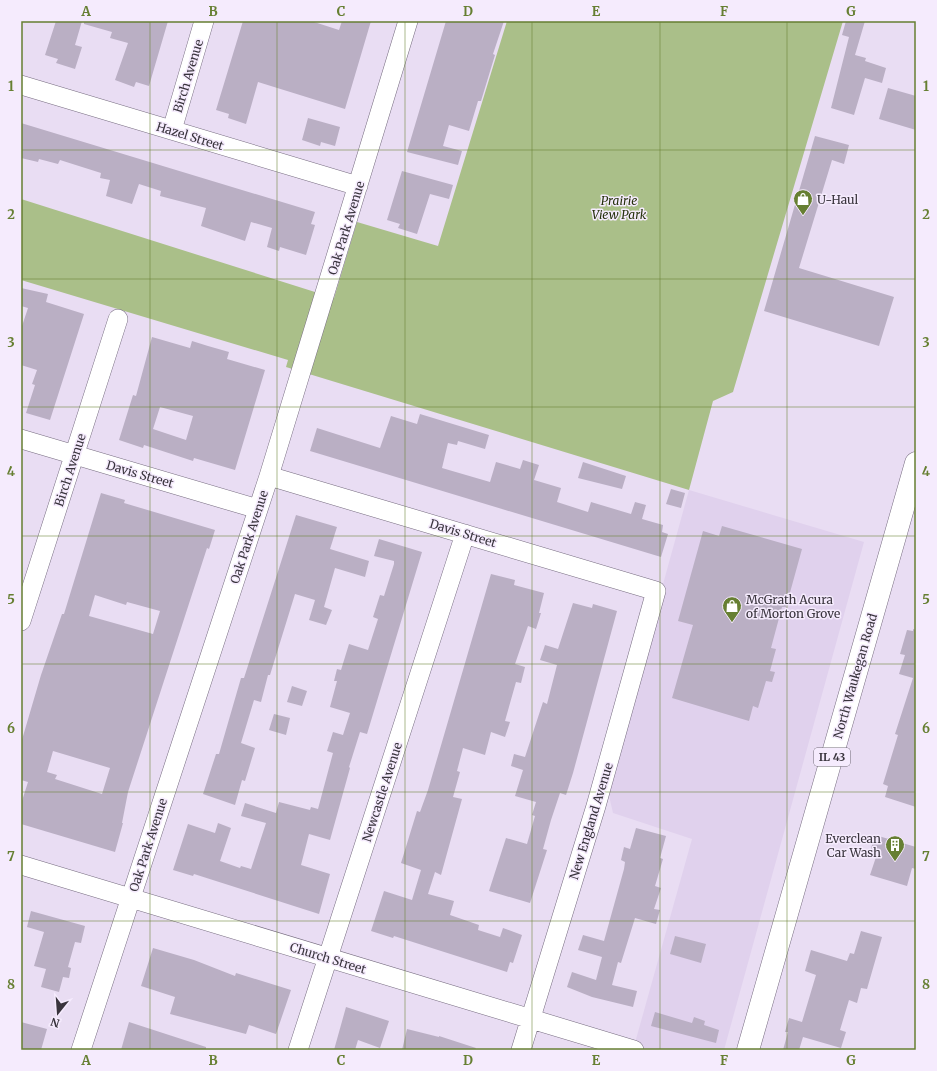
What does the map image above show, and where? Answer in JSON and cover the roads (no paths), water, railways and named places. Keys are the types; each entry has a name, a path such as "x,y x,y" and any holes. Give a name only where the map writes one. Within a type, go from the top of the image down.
{"main road":[{"name":"North Waukegan Road","path":"748,1050 916,463"}],"street":[{"name":"Birch Avenue","path":"172,130 204,21"},
{"name":"Oak Park Avenue","path":"81,1050 269,476 408,21"},
{"name":"Hazel Street","path":"21,85 358,186"},
{"name":"Birch Avenue","path":"21,621 118,318"},
{"name":"Davis Street","path":"21,439 258,509"},
{"name":"Davis Street","path":"269,476 656,591"},
{"name":"Newcastle Avenue","path":"298,1050 465,534"},
{"name":"New England Avenue","path":"521,1050 596,806 656,591"},
{"name":"Church Street","path":"21,866 634,1050"}],"place":[{"name":"U-Haul","path":"803,216"},
{"name":"McGrath Acura of Morton Grove","path":"732,623"},
{"name":"Everclean Car Wash","path":"895,862"}],"park label":[{"name":"Prairie View Park","path":"619,207"}]}
